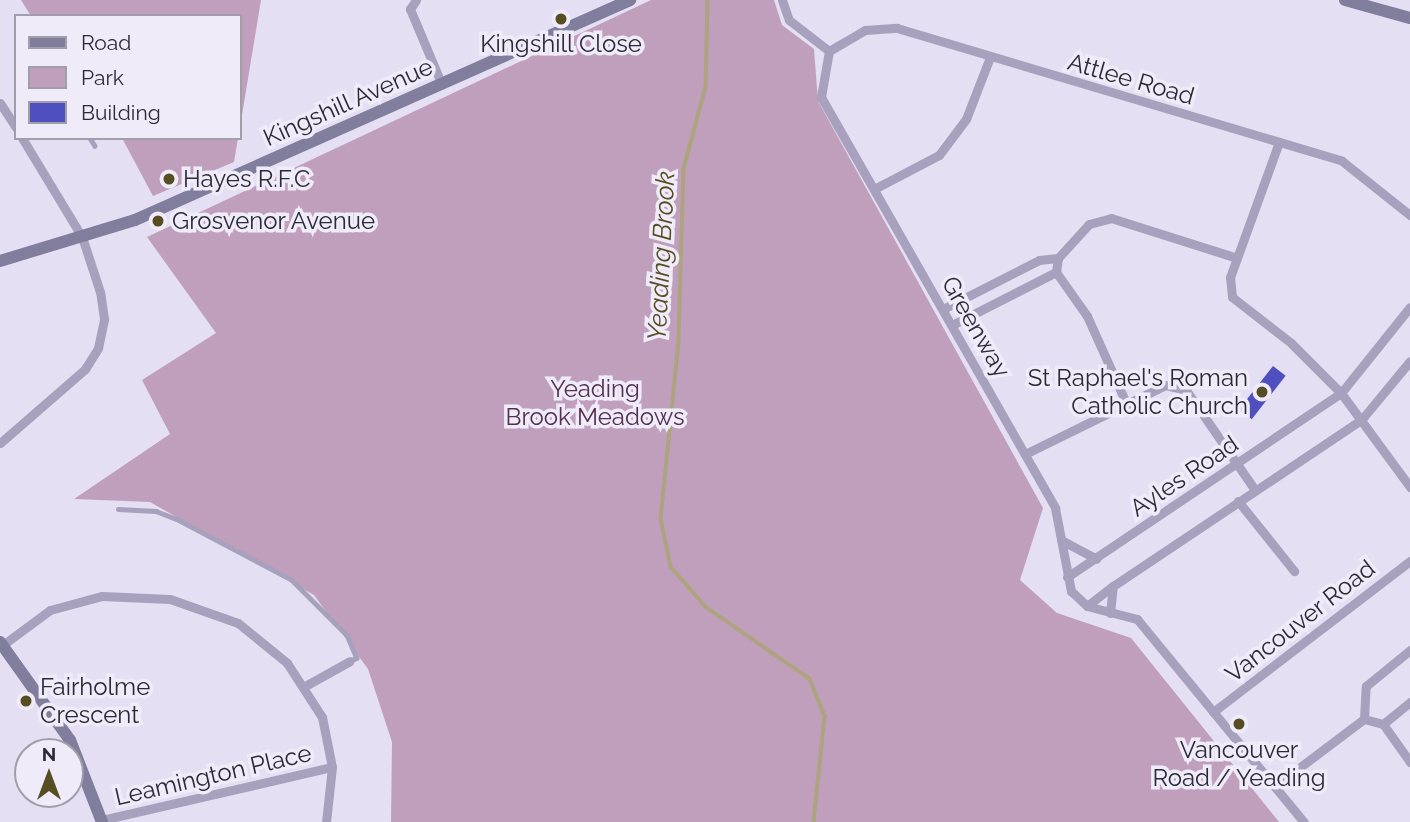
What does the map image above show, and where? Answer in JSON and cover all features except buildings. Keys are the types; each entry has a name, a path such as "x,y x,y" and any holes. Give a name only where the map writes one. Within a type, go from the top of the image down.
{"street":[{"path":"416,0 410,9 442,85"},
{"name":"Kingshill Avenue","path":"0,261 135,220 630,0"},
{"path":"782,0 789,20 829,51"},
{"path":"1345,0 1410,18"},
{"name":"Attlee Road","path":"829,51 865,30 897,28 1342,161 1410,215"},
{"name":"Greenway","path":"829,51 821,97 876,188 1055,508 1071,591 1087,606"},
{"path":"876,188 939,155 965,119 990,57"},
{"path":"0,103 11,112"},
{"path":"0,443 79,377 98,348 103,302 82,237 23,140"},
{"path":"1279,142 1230,277 1232,297 1291,343 1341,393 1410,487"},
{"path":"1127,405 1087,316 1056,272 1058,258 1089,224 1111,218 1237,258"},
{"path":"943,309 1040,260 1058,258"},
{"path":"952,325 1056,272"},
{"name":"Ayles Road","path":"1068,577 1341,393 1410,307"},
{"name":"Ayles Road","path":"1087,606 1237,501 1362,419 1410,361"},
{"path":"1026,454 1165,385 1186,390 1239,463 1255,490"},
{"path":"1237,501 1294,571"},
{"path":"1061,540 1096,559"},
{"name":"Vancouver Road","path":"1213,712 1410,561"},
{"path":"1110,613 1113,586"},
{"path":"102,821 76,752 1,645 64,604 102,596 152,596 189,603 238,623 276,652 305,686 326,727 332,767 326,822"},
{"path":"1087,606 1137,619 1304,822"},
{"path":"1275,786 1364,719 1366,685 1410,650"},
{"path":"305,686 350,661"},
{"path":"1383,724 1410,702"},
{"path":"1364,719 1383,724 1410,761"},
{"name":"Leamington Place","path":"102,821 332,767"}],"lane":[{"path":"91,140 95,146"},
{"path":"118,509 156,511 177,519 292,580 347,635 357,657 350,661"}],"green space":[{"path":"21,0 261,0 242,115 242,14 30,14"},
{"name":"Yeading Brook Meadows","path":"651,0 774,0 782,25 814,49 818,101 1043,508 1020,580 1057,613 1131,638 1279,822 391,822 392,742 368,669 314,595 150,502 74,499 170,434 142,380 216,333 147,237"},
{"name":"Hayes R.F.C","path":"123,140 238,140 234,162 153,196"}],"waterway":[{"name":"Yeading Brook","path":"708,0 706,87 684,169 679,342 661,518 671,567 706,607 810,679 825,716 814,822"}],"place":[{"name":"Kingshill Close","path":"561,19"},
{"name":"Hayes R.F.C","path":"169,179"},
{"name":"Grosvenor Avenue","path":"158,221"},
{"name":"St Raphael's Roman Catholic Church","path":"1262,392"},
{"name":"Fairholme Crescent","path":"26,701"},
{"name":"Vancouver Road / Yeading","path":"1239,724"}]}
